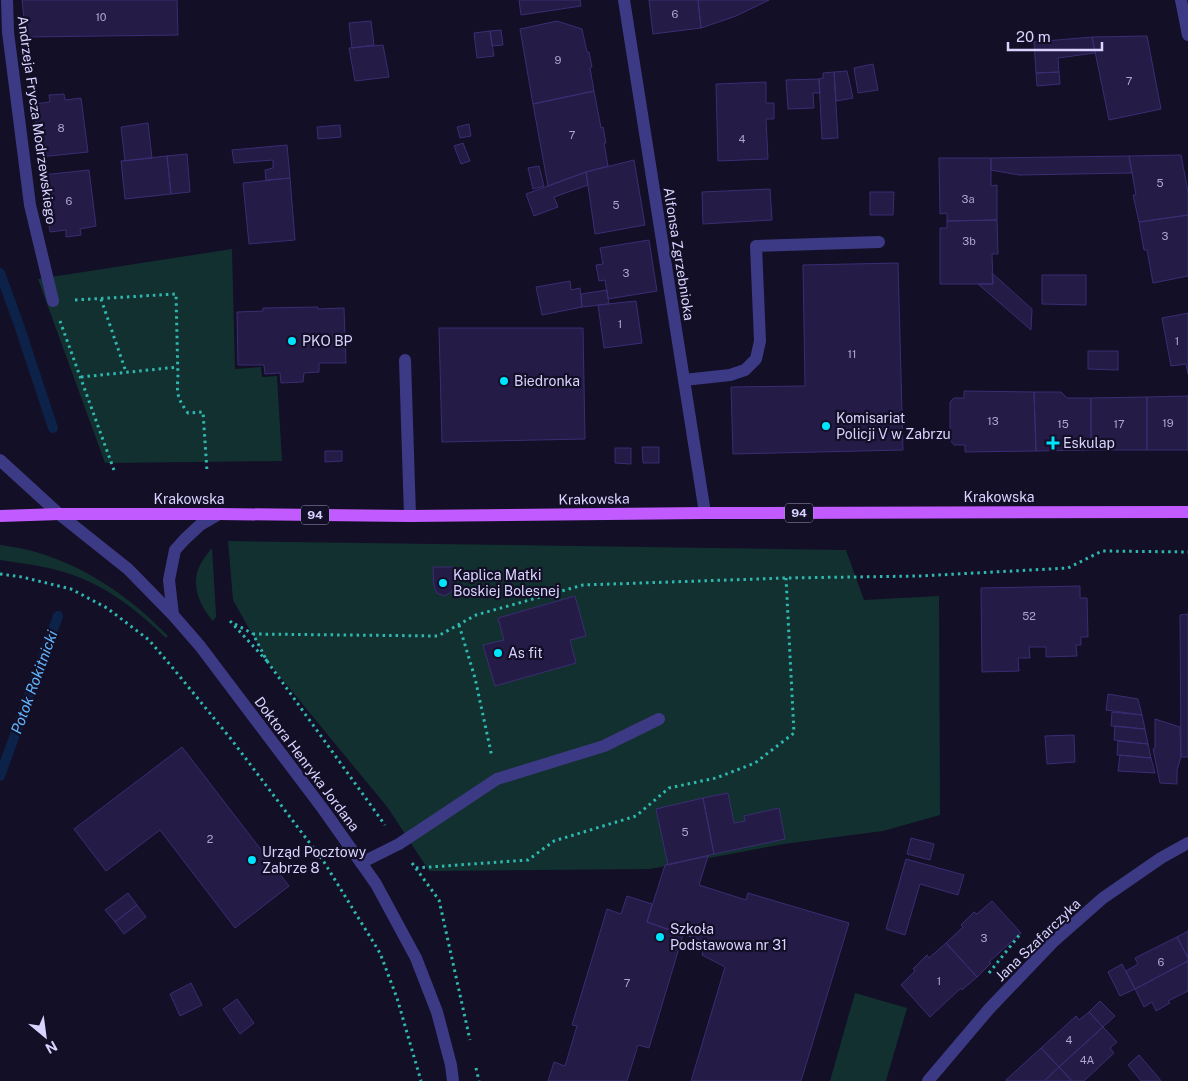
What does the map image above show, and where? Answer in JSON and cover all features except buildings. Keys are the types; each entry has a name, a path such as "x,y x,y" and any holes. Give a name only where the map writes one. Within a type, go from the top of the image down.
{"main road":[{"name":"Krakowska","path":"0,516 59,514 410,516 1188,512"}],"street":[{"name":"Andrzeja Frycza Modrzewskiego","path":"7,0 4,31 30,205 52,302"},
{"name":"Alfonsa Zgrzebnioka","path":"624,0 705,513"},
{"path":"1181,0 1188,35"},
{"path":"684,380 730,375 745,370 756,359 760,341 756,246 879,242"},
{"path":"405,360 410,516"},
{"name":"Doktora Henryka Jordana","path":"0,460 59,514 128,569 173,615 200,646 323,809 376,884 416,958 437,1012 451,1065 453,1081"},
{"path":"173,615 169,580 175,550 200,525 219,514"},
{"path":"361,863 399,844 497,779 604,746 658,719"},
{"name":"Jana Szafarczyka","path":"928,1081 989,1010 1053,942 1103,898 1161,858 1188,843"}],"path":[{"path":"116,473 52,302 176,294 177,387 180,403 188,413 203,412 207,471"},
{"path":"101,298 126,372"},
{"path":"81,377 178,367"},
{"path":"253,634 267,661 230,621 253,634 438,636 476,615 583,585 786,578 920,576 1068,568 1102,551 1188,552"},
{"path":"0,574 22,577 71,589 107,608 149,640 172,667 231,739 324,862 380,953 397,998 421,1081"},
{"path":"416,868 528,860 554,841 636,816 669,788 716,778 755,763 794,733 786,578"},
{"path":"459,624 476,678 497,779"}],"green space":[{"path":"232,249 235,369 261,367 262,377 277,376 282,461 105,463 38,279"},
{"path":"228,541 846,550 864,600 939,596 940,815 883,831 784,844 650,869 429,871 388,808 267,661 233,600"},
{"path":"0,545 24,549 47,556 92,576 132,603 168,636 166,638 114,595 90,582 50,568 0,560"},
{"path":"212,548 216,614 213,621 204,609 196,588 197,573 200,565"},
{"path":"855,993 907,1008 886,1081 830,1081"}],"waterway":[{"path":"0,273 53,428"},
{"name":"Potok Rokitnicki","path":"0,776 58,616"}],"place":[{"name":"PKO BP","path":"292,341"},
{"name":"Biedronka","path":"504,381"},
{"name":"Komisariat Policji V w Zabrzu","path":"826,426"},
{"name":"Eskulap","path":"1053,443"},
{"name":"Kaplica Matki Boskiej Bolesnej","path":"443,583"},
{"name":"As fit","path":"498,653"},
{"name":"Urząd Pocztowy Zabrze 8","path":"252,860"},
{"name":"Szkoła Podstawowa nr 31","path":"660,937"}]}
